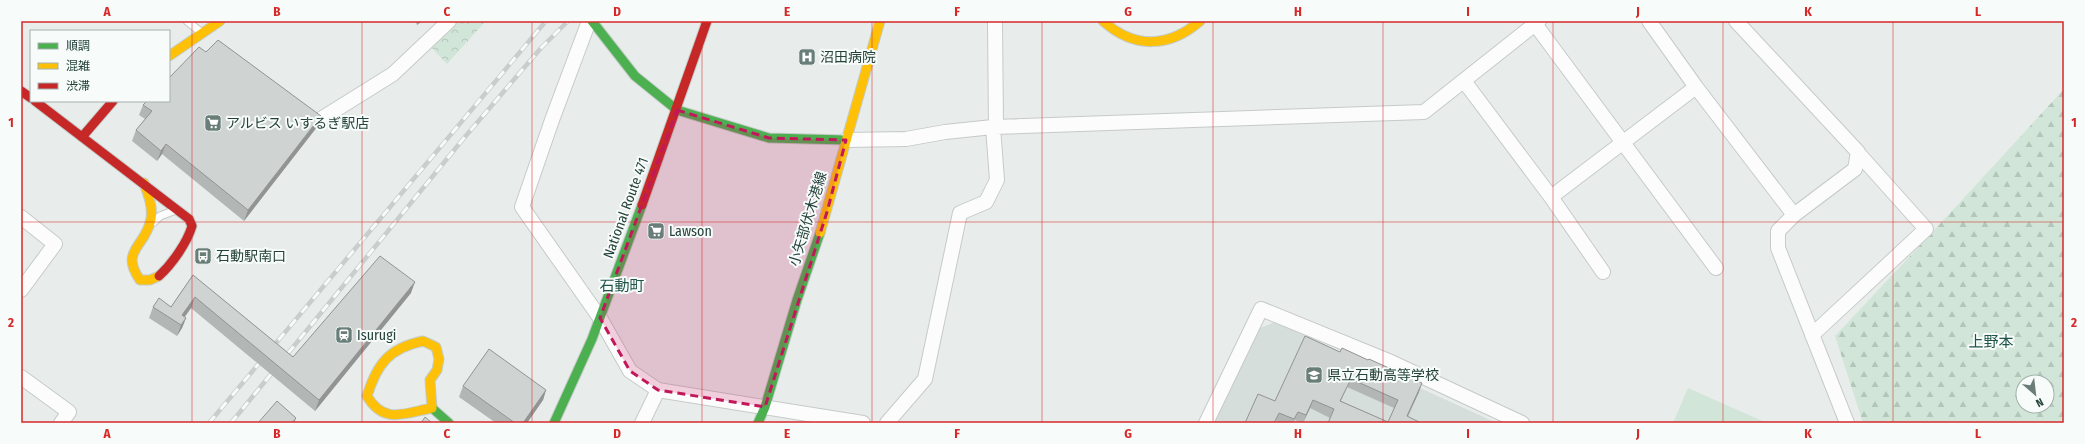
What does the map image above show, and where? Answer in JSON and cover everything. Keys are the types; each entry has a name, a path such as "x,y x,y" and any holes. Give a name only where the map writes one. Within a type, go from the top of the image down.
{"main road":[{"path":"170,55 220,21"},
{"path":"592,21 635,76 677,110 769,138 846,140"},
{"name":"National Route 471","path":"554,423 573,386 600,318 677,110 707,21"},
{"name":"小矢部伏木港線","path":"758,423 765,407 797,300 827,212 880,21"},
{"path":"1103,21 1118,34 1133,40 1151,42 1168,40 1183,33 1200,21"},
{"path":"33,102 82,137 144,183 179,210 188,216 192,227 189,236 160,275 149,281 140,280 133,272 130,265 132,254 149,226 152,208 144,183"},
{"path":"82,137 113,102"},
{"path":"432,408 415,410 392,416 379,411 367,396 370,383 387,356 406,344 423,341 436,347 439,359 436,370 430,380 432,408 449,423"}],"street":[{"path":"321,119 393,74 449,21"},
{"path":"589,21 554,113 522,207 600,318 630,372 658,390 863,423"},
{"path":"887,423 925,378 960,213 986,202 997,180 994,127 995,21"},
{"path":"1649,21 1696,87 1794,215"},
{"path":"1736,21 1926,229 1812,336"},
{"path":"846,140 906,139 945,132 994,127 1424,112 1537,22 1716,268"},
{"path":"1464,81 1551,198 1603,272"},
{"path":"1551,198 1696,87"},
{"path":"1847,423 1778,248 1778,231 1794,215 1855,169 1858,154"},
{"path":"21,217 55,244 21,290"},
{"path":"1206,423 1261,309 1391,362 1522,423"},
{"path":"21,377 69,412 61,423"},
{"path":"642,423 658,390"}],"lane":[{"path":"186,21 202,33"},
{"path":"149,226 160,216 179,210"}],"highlighted area":[{"path":"677,110 769,138 846,140 827,212 765,407 658,390 630,371 600,318"}],"shaded area":[{"name":"県立石動高等学校","path":"1275,322 1497,423 1214,423 1260,328"}],"green space":[{"path":"454,21 486,21 447,64 429,45"},
{"path":"2064,89 2064,423 1863,423 1835,336"},
{"path":"1688,388 1767,423 1673,423"}],"building":[{"path":"218,40 321,116 248,210 166,144 161,151 136,130 152,111 143,105 146,102 170,102 170,77 199,47 206,52"},
{"path":"380,256 415,282 319,400 195,297 182,315 186,318 181,325 153,307 159,298 171,307 193,275 293,357"},
{"path":"1305,336 1340,352 1342,348 1422,383 1407,416 1421,423 1328,423 1334,409 1313,400 1306,415 1298,412 1294,419 1279,413 1274,423 1245,423 1258,394 1275,401","holes":["1351,379 1398,400 1388,422 1340,401"]},
{"path":"489,349 546,390 523,423 515,423 463,386"},
{"path":"277,401 296,418 292,423 258,423"},
{"path":"425,417 432,423 421,423"}],"railway":[{"path":"209,423 546,21"},
{"path":"231,423 464,138 541,48 568,21"}],"traffic: fast":[{"path":"592,21 635,76 677,110"},
{"path":"677,110 769,138 846,140"},
{"path":"554,423 592,339 642,205"},
{"path":"758,423 765,407 797,300 820,233"},
{"path":"432,408 449,423"}],"traffic: slow":[{"path":"170,55 220,21"},
{"path":"820,233 880,21"},
{"path":"1103,21 1127,37 1152,42 1176,36 1188,30 1200,21"},
{"path":"144,183 151,205 151,219 148,228 133,255 132,262 134,270 140,280 150,280 159,276"},
{"path":"423,341 436,347 439,359 437,370 430,380 432,408 396,415 381,411 367,396 380,366 386,359 401,348 423,341"}],"traffic: jam":[{"path":"642,205 707,21"},
{"path":"21,91 30,97"},
{"path":"36,102 189,219 192,226 187,239 169,266 159,276"},
{"path":"82,137 112,102"}],"place":[{"name":"沼田病院","path":"807,57"},
{"name":"アルビス いするぎ駅店","path":"213,123"},
{"name":"Lawson","path":"656,231"},
{"name":"石動駅南口","path":"203,256"},
{"name":"Isurugi","path":"344,335"},
{"name":"県立石動高等学校","path":"1314,375"}],"district":[{"name":"石動町","path":"622,286"},
{"name":"上野本","path":"1991,342"}]}
